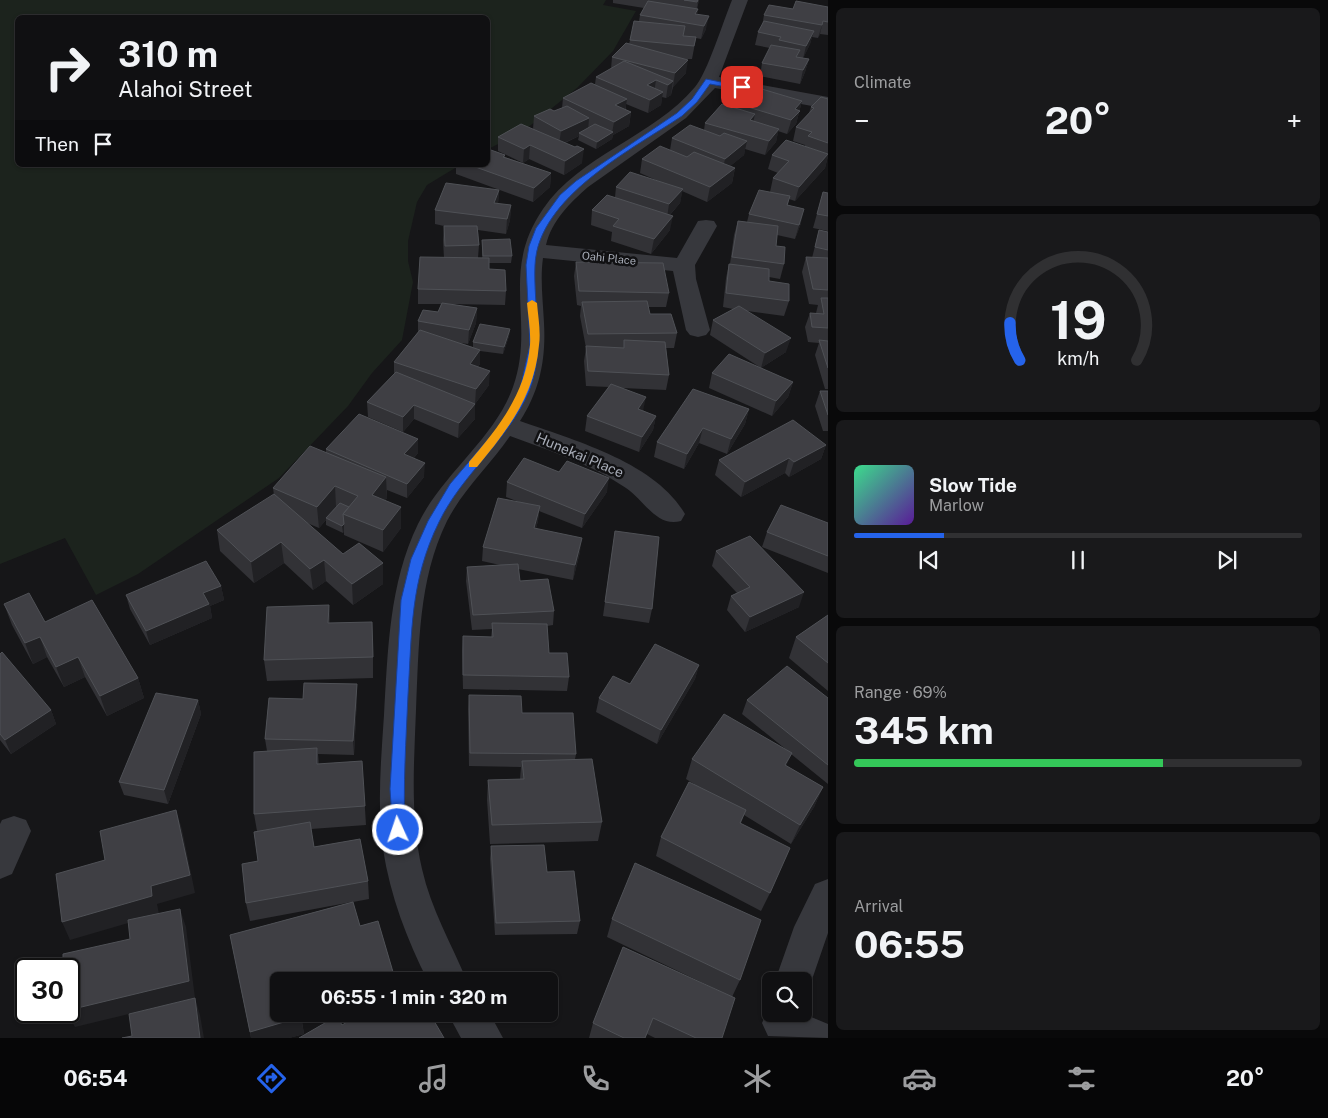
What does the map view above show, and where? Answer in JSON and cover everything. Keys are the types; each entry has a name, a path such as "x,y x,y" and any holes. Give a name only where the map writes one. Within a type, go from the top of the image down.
{"street":[{"path":"444,972 417,916 398,830 396,789 407,600 417,559 433,521 454,487 505,425 525,389 535,345 530,285 533,250 540,228 563,196 578,183 679,114 694,101 708,81 740,0"},
{"path":"708,81 828,103"},
{"path":"698,330 685,279 684,265 706,226"},
{"name":"Oahi Place","path":"533,250 684,265"},
{"name":"Hunekai Place","path":"505,425 612,466 652,492 671,514"},
{"path":"0,863 14,831"},
{"path":"797,972 812,927 828,896"},
{"path":"473,1022 484,1038"},
{"path":"781,1025 815,1038"}],"shaded area":[{"path":"0,0 606,0 603,5 636,11 613,51 577,88 521,133 490,148 490,15 15,15 15,167 457,167 427,185 417,202 408,241 408,261 413,282 402,340 372,373 348,406 279,478 138,574 96,595 65,538 0,564"}],"building":[{"path":"648,1 698,9 695,14 709,16 704,26 640,15"},
{"path":"796,1 828,7 828,22 823,21 822,25 764,15 769,5 793,9"},
{"path":"634,21 685,26 683,36 696,37 694,46 630,40"},
{"path":"764,21 814,31 806,46 779,40 781,37 758,32"},
{"path":"626,43 688,60 675,73 612,57"},
{"path":"771,45 800,50 796,57 809,59 803,70 762,63"},
{"path":"624,61 673,81 668,85 656,80 647,85 663,92 650,100 596,77"},
{"path":"591,83 627,99 615,105 631,112 614,122 563,98"},
{"path":"745,84 802,101 795,109 800,111 791,120 728,101"},
{"path":"821,97 828,99 828,143 808,136 812,132 796,127 814,108 811,107"},
{"path":"722,104 755,114 750,120 779,129 769,141 705,123"},
{"path":"567,106 589,118 561,131 534,116 550,109 554,111"},
{"path":"521,124 584,149 565,161 530,145 524,149 498,137"},
{"path":"595,124 613,132 597,142 579,133"},
{"path":"690,125 720,136 724,133 747,141 725,159 672,138"},
{"path":"786,140 828,154 799,187 773,178 789,161 772,155"},
{"path":"660,146 687,157 694,152 735,168 710,187 642,159"},
{"path":"490,150 505,155 503,157 551,173 534,188 476,167 490,167"},
{"path":"630,172 683,189 669,204 616,187"},
{"path":"446,183 499,190 494,203 511,205 507,219 435,210"},
{"path":"759,190 790,196 787,205 804,209 799,225 749,214"},
{"path":"823,192 828,193 828,216 817,214"},
{"path":"607,195 673,216 654,239 613,226 619,219 592,210"},
{"path":"738,221 778,226 776,246 785,247 784,264 732,257"},
{"path":"444,226 477,226 479,245 445,246"},
{"path":"819,230 828,232 828,250 815,247"},
{"path":"510,239 512,256 483,256 482,240"},
{"path":"420,257 489,258 489,269 505,270 506,291 418,289"},
{"path":"806,257 828,258 828,290 813,289"},
{"path":"576,262 663,263 669,293 579,291"},
{"path":"729,264 769,269 769,281 789,284 789,301 726,293"},
{"path":"821,298 828,298 828,328 812,327 810,313 824,314"},
{"path":"647,301 650,314 671,314 677,333 588,334 582,302"},
{"path":"442,303 477,308 469,330 418,321 423,310 438,312"},
{"path":"739,306 791,338 765,353 713,320"},
{"path":"480,324 510,329 504,347 473,342"},
{"path":"420,330 480,350 470,364 490,371 476,389 394,362"},
{"path":"624,340 665,342 669,375 588,371 586,346 624,348"},
{"path":"819,340 828,341 828,368"},
{"path":"729,354 793,382 776,401 712,373"},
{"path":"396,372 475,404 459,423 414,405 403,417 367,402"},
{"path":"611,384 646,397 638,409 656,416 642,437 587,416"},
{"path":"693,389 749,409 731,439 703,428 687,454 657,442"},
{"path":"820,391 828,391 828,415"},
{"path":"359,414 418,439 404,454 425,463 407,484 326,449"},
{"path":"793,420 826,445 794,462 789,458 745,482 719,460"},
{"path":"310,446 386,477 372,495 401,507 383,530 343,514 358,496 335,486 317,507 273,488"},
{"path":"524,458 559,472 567,461 609,478 585,514 507,482"},
{"path":"274,494 343,554 359,543 383,563 352,584 324,560 310,569 281,542 251,562 217,530"},
{"path":"498,498 540,506 534,528 582,538 575,565 483,547"},
{"path":"340,503 349,507 343,514 344,524 342,526 326,518"},
{"path":"781,505 828,523 828,556 767,532"},
{"path":"615,531 659,537 652,609 605,602"},
{"path":"750,536 804,592 750,617 731,596 750,587 716,551"},
{"path":"206,561 221,586 203,593 209,604 146,631 126,595"},
{"path":"518,564 520,581 548,579 554,611 473,615 467,567"},
{"path":"29,593 45,622 92,600 138,678 100,696 78,657 56,667 40,637 25,643 4,604"},
{"path":"329,605 328,623 372,622 373,657 264,660 267,607"},
{"path":"828,615 828,663 796,637"},
{"path":"492,623 547,624 549,653 567,653 569,677 463,675 463,636 493,637"},
{"path":"655,644 699,665 661,730 599,698 613,676 630,684"},
{"path":"2,652 51,710 5,740 0,734 0,654"},
{"path":"787,666 828,698 828,765 747,700"},
{"path":"304,683 357,684 353,741 265,739 269,698 303,699"},
{"path":"156,693 198,700 164,790 119,782"},
{"path":"469,695 521,696 522,713 573,713 576,754 470,753"},
{"path":"724,714 792,753 785,765 823,787 800,825 692,759"},
{"path":"317,748 317,764 362,761 365,806 254,814 254,752"},
{"path":"592,759 602,822 492,825 488,780 524,779 522,761"},
{"path":"689,782 746,810 740,823 790,848 770,893 661,837"},
{"path":"176,810 190,875 151,886 152,896 62,922 56,874 105,860 100,831"},
{"path":"310,822 314,847 360,839 368,881 246,903 242,864 258,861 254,832"},
{"path":"544,845 547,872 574,871 580,921 496,923 491,846"},
{"path":"635,863 761,920 740,980 612,919"},
{"path":"353,902 360,926 378,921 393,972 270,972 270,1022 284,1022 250,1032 230,935"},
{"path":"180,909 189,981 80,1007 80,958 63,958 63,954 130,939 128,920"},
{"path":"623,947 735,998 722,1038 696,1038 653,1018 645,1038 624,1038 593,1023"},
{"path":"195,998 200,1038 122,1038 132,1036 129,1014"},
{"path":"327,1022 340,1022 342,1025 347,1022 435,1022 444,1038 299,1038"}],"slow traffic":[{"path":"473,465 500,433 515,411 525,389 535,345 532,303"}],"route":[{"path":"398,830 396,789 407,600 417,559 433,521 454,487 500,433 515,411 525,389 535,345 530,265 540,228 563,196 578,183 679,114 694,101 706,87 708,81 742,87"}]}
